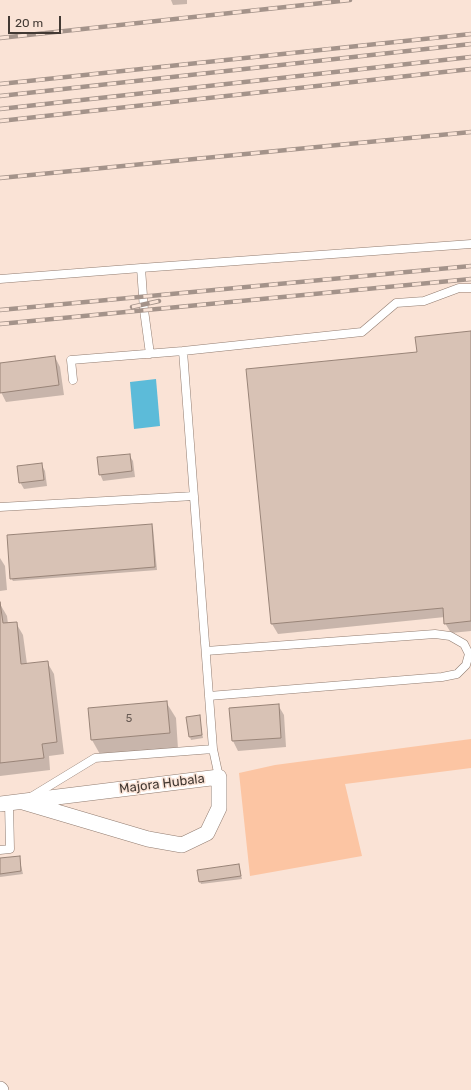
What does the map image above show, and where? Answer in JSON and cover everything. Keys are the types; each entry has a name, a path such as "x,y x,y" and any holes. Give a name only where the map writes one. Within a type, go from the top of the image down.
{"street":[{"name":"Majora Hubala","path":"219,777 219,808 208,833 182,845 148,839 11,803 219,777"}],"lane":[{"path":"0,279 471,244"},
{"path":"141,268 144,310 150,354"},
{"path":"73,380 71,360 183,352 362,332 396,303 424,301 459,288 471,288"},
{"path":"183,352 213,749 219,777"},
{"path":"0,507 194,496"},
{"path":"206,651 435,634 450,636 464,644 470,654 466,665 457,674 442,677 209,696"},
{"path":"0,850 10,849 11,803 95,758 213,749"}],"shaded area":[{"path":"471,739 471,768 345,784 362,856 250,876 239,773 275,765"}],"water":[{"path":"156,379 160,426 134,429 130,382"}],"building":[{"path":"471,331 471,621 444,624 443,608 271,624 246,369 417,352 415,337"},
{"path":"55,356 59,385 0,393 0,363"},
{"path":"130,454 132,471 99,475 97,457"},
{"path":"42,463 44,480 19,483 17,466"},
{"path":"152,524 155,567 10,579 7,535"},
{"path":"0,602 3,623 17,622 21,664 48,661 57,742 42,744 44,758 0,763"},
{"path":"167,701 170,733 91,740 88,708"},
{"path":"279,704 281,738 232,741 229,708"},
{"path":"200,715 202,735 189,737 186,717"},
{"path":"20,856 21,871 0,874 0,858"},
{"path":"239,864 241,876 199,882 197,870"}],"railway":[{"path":"0,38 350,0"},
{"path":"0,84 471,34"},
{"path":"0,96 471,44"},
{"path":"0,109 471,57"},
{"path":"0,121 471,69"},
{"path":"0,178 471,132"},
{"path":"0,310 471,266"},
{"path":"0,324 471,279"},
{"path":"132,307 159,301"}]}
